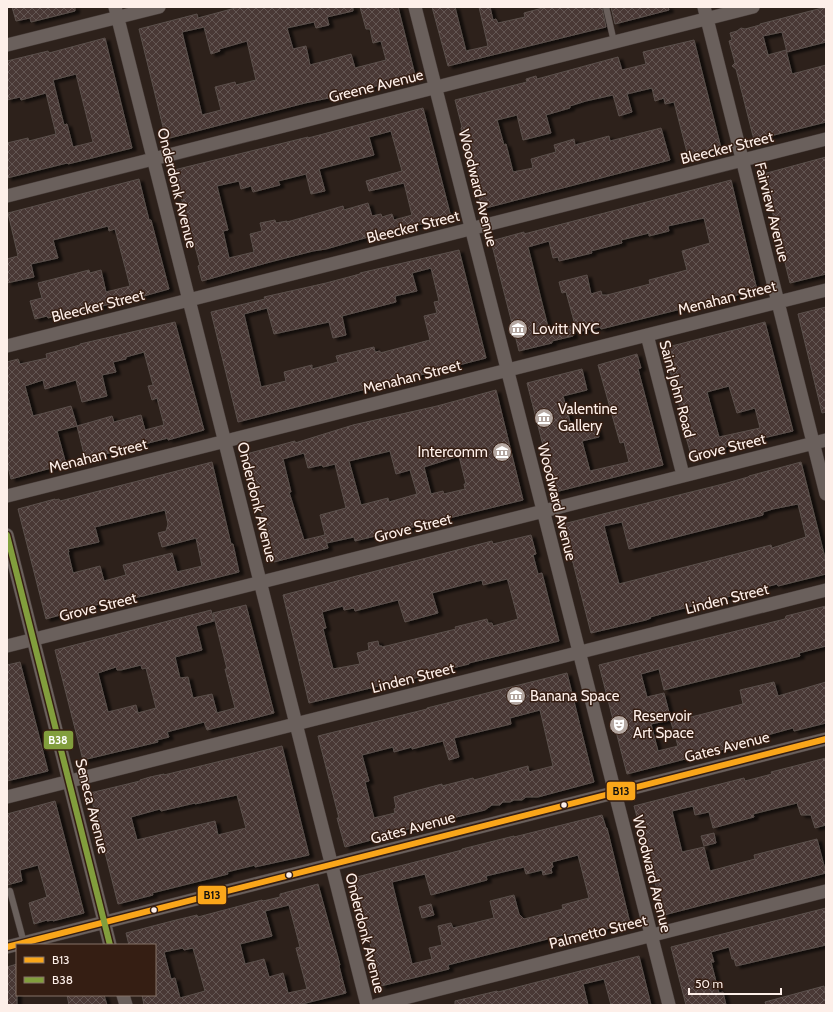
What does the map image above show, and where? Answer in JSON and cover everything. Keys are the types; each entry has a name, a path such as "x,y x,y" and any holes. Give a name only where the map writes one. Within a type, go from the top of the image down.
{"street":[{"path":"7,45 117,12 159,7"},
{"name":"Woodward Avenue","path":"415,7 669,1005"},
{"name":"Greene Avenue","path":"7,196 614,42 705,13 753,7"},
{"name":"Onderdonk Avenue","path":"117,12 367,1005"},
{"name":"Fairview Avenue","path":"705,13 826,494"},
{"name":"Bleecker Street","path":"7,346 826,139"},
{"name":"Menahan Street","path":"7,496 826,290"},
{"name":"Saint John Road","path":"647,335 683,475"},
{"name":"Grove Street","path":"7,646 826,440"},
{"name":"Seneca Avenue","path":"7,535 110,944"},
{"name":"Linden Street","path":"7,797 826,590"},
{"name":"Gates Avenue","path":"20,944 826,738"},
{"name":"Palmetto Street","path":"377,1005 826,891"}],"lane":[{"path":"606,7 614,42"},
{"path":"10,891 24,943"}],"building":[{"path":"12,7 75,7 75,11 31,22 30,18 16,21"},
{"path":"239,7 353,7 353,11 327,17 329,25 316,28 314,22 287,28 293,49 306,46 310,65 351,54 355,68 386,60 381,41 373,43 370,29 366,29 360,7 398,7 415,75 347,94 305,103 166,139 139,29 197,14 198,18","holes":["204,27 211,54 220,51 219,49 247,41 256,80 236,85 235,82 215,87 221,110 202,115 182,32"]},
{"path":"432,7 455,7 466,51 488,46 479,7 490,7 493,20 496,19 498,23 525,17 524,13 546,7 602,7 606,27 448,66"},
{"path":"611,7 668,7 669,10 615,24"},
{"path":"826,7 826,42 787,52 782,32 763,36 768,55 786,50 792,74 826,65 826,122 754,140 736,69 732,66 735,63 729,41 732,40 730,33 741,28 745,29"},
{"path":"105,38 132,148 7,178 7,143 28,138 29,141 56,134 46,93 21,100 20,97 7,100 7,61 48,51 49,53","holes":["76,74 93,142 73,147 67,124 64,125 53,80"]},
{"path":"694,40 721,148 688,156 674,102 665,104 664,98 655,101 652,88 627,94 632,112 619,116 613,95 586,101 570,106 570,108 546,115 551,133 523,140 517,115 497,120 504,145 506,144 513,172 533,168 531,159 556,152 554,145 574,139 575,145 609,136 610,141 661,128 670,160 482,209 455,100 527,82 526,79 536,76 537,79 618,57 622,70 646,64 643,52"},
{"path":"423,108 451,217 270,262 202,281 198,266 200,265 174,170 308,138","holes":["391,131 402,171 366,181 369,191 404,183 412,215 394,220 392,214 382,217 381,214 372,216 368,203 344,210 343,206 287,222 276,223 275,220 260,223 262,231 250,234 254,252 229,258 223,231 228,230 217,186 239,181 241,189 251,186 253,192 280,185 278,181 306,174 311,194 325,191 319,169 374,155 369,137"]},
{"path":"826,157 826,274 790,283 763,174"},
{"path":"139,179 169,289 133,299 132,297 59,317 59,315 35,319 30,301 42,298 38,283 89,270 90,273 101,270 106,292 130,286 115,229 109,231 108,226 53,240 58,258 31,264 34,277 7,283 7,259 18,256 8,213"},
{"path":"731,180 757,290 601,329 600,327 577,332 566,292 562,293 559,282 587,275 591,294 601,291 602,295 607,295 650,284 649,280 687,270 682,251 710,243 704,218 668,226 669,231 649,236 649,233 621,240 622,243 591,251 592,253 559,261 558,257 553,258 549,241 528,247 549,331 571,326 573,336 519,351 491,241 524,232 524,234"},
{"path":"459,250 486,358 238,422 211,312 360,273","holes":["431,268 439,301 434,302 437,313 424,316 430,340 380,353 380,351 375,352 374,347 336,356 338,362 312,369 312,365 284,372 286,381 261,387 244,314 267,308 274,334 329,322 333,338 346,335 342,316 396,302 395,296 417,291 412,273"]},
{"path":"826,307 826,412 822,413 798,314"},
{"path":"175,322 204,430 90,458 85,458 77,426 57,431 66,464 11,479 7,463 7,362 18,359 20,364 47,358 46,354 80,344","holes":["144,352 153,385 148,386 152,400 157,398 164,425 145,430 141,415 114,422 112,416 77,426 71,406 33,416 25,386 43,380 45,389 76,380 82,402 107,396 102,375 116,372 113,362"]},
{"path":"765,322 793,431 725,447 725,449 692,458 664,348","holes":["729,386 737,413 755,408 760,428 719,437 707,392"]},
{"path":"637,354 641,368 638,369 663,465 555,492 527,383 582,369 587,390 563,396 572,429 595,423 599,437 582,441 590,471 629,462 624,442 620,443 598,365"},
{"path":"496,390 523,500 355,541 354,537 327,543 325,537 328,548 274,562 246,454 295,441 295,443 353,425 437,406","holes":["390,451 396,474 410,470 417,494 389,502 388,498 361,505 349,461","304,453 308,468 322,465 323,467 335,464 346,508 320,515 325,535 304,540 289,492 291,492 283,459","459,456 466,484 464,484 465,489 444,494 443,491 431,494 424,467"]},
{"path":"212,462 239,572 143,596 114,602 114,600 46,619 18,509 55,499 59,499 60,501","holes":["165,510 168,524 166,531 158,533 162,547 196,538 202,566 177,572 172,553 123,565 126,575 104,581 100,566 73,573 68,549 99,542 95,527"]},
{"path":"801,462 826,562 826,574 778,586 777,584 650,617 651,618 646,620 591,633 563,524 727,483","holes":["798,504 806,537 772,548 771,545 619,584 604,526 622,522 629,549 763,515 763,512"]},
{"path":"531,535 536,554 533,555 538,574 542,573 559,641 391,684 309,703 283,595 492,541 493,544","holes":["507,579 518,619 493,626 492,623 488,623 487,619 455,627 456,629 382,647 379,646 378,641 368,643 369,650 357,653 360,664 333,669 323,629 326,628 322,612 343,606 344,610 354,608 355,611 398,600 405,622 438,613 432,593 482,580 483,585"]},
{"path":"246,605 274,713 207,730 204,722 167,732 169,737 157,740 158,742 83,760 55,650 211,610 214,621 196,626 202,650 175,657 180,678 188,677 193,698 212,694 217,713 235,708 213,613","holes":["141,665 142,669 146,668 156,708 138,713 136,705 108,712 98,673 116,667 117,670 121,670"]},
{"path":"826,606 826,646 799,653 800,656 664,690 659,669 641,674 647,697 664,693 671,720 651,724 658,751 678,746 671,722 743,704 740,690 774,682 778,696 826,682 826,723 794,731 793,728 735,744 736,746 627,774 599,665 785,619 786,616"},
{"path":"20,662 48,771 7,781 7,665"},
{"path":"567,673 594,782 538,797 526,797 522,800 503,802 500,805 492,805 485,810 379,836 379,838 345,847 318,736","holes":["540,710 553,766 529,772 528,766 474,780 473,778 442,786 442,784 394,797 396,808 394,809 395,813 374,818 365,782 369,781 362,755 393,747 394,752 443,741 449,760 459,757 454,738 511,724 510,718"]},
{"path":"282,746 309,855 227,872 228,874 152,893 153,895 118,904 90,793 140,781 150,777 164,775","holes":["237,795 246,828 218,835 215,821 137,840 131,817 160,809 161,811"]},
{"path":"826,758 826,825 815,828 811,815 801,815 797,803 753,814 754,817 713,828 709,812 695,815 693,806 672,811 682,852 704,847 710,871 755,859 754,855 817,839 826,873 664,915 634,806 744,778 745,781 772,774 771,772"},
{"path":"55,801 84,913 34,924 29,903 47,897 38,865 20,870 22,881 7,885 7,814"},
{"path":"602,815 607,828 630,923 582,935 581,932 559,936 448,965 449,969 381,986 353,878 462,849","holes":["578,855 589,898 562,905 563,909 524,919 519,914 514,895 490,901 494,918 453,928 451,923 438,926 442,945 429,948 432,959 412,964 392,882 425,874 431,895 487,880 486,876 524,867 526,874 542,870 543,875 552,873 552,862"]},
{"path":"714,833 716,843 704,846 701,836"},
{"path":"318,884 346,993 298,1005 144,1005 142,996 156,996 156,944 129,944 126,933 197,915 198,917 262,900 280,897 280,894","holes":["289,905 300,947 296,948 307,989 288,993 283,973 269,977 264,959 245,964 240,944 272,936 265,911","183,948 184,950 193,948 205,991 180,998 175,978 171,979 164,952"]},
{"path":"431,904 434,915 422,918 419,907"},
{"path":"826,908 826,945 736,966 734,959 732,959 729,947 711,952 714,962 711,962 719,993 723,992 726,1005 686,1005 671,947"},
{"path":"639,956 651,1005 611,1005 604,979 583,984 588,1005 455,1005 455,1001 498,992"},
{"path":"16,964 17,1005 7,1005 7,967"},
{"path":"824,986 826,1005 766,1005 765,1002"},
{"path":"67,996 104,996 107,1005 69,1005"}],"transit line":[{"name":"B38","path":"7,535 110,944"},
{"name":"B13","path":"19,944 826,739"},
{"name":"B13","path":"7,947 16,945"}],"place":[{"name":"Lovitt NYC","path":"518,329"},
{"name":"Valentine Gallery","path":"544,418"},
{"name":"Intercomm","path":"502,452"},
{"name":"Banana Space","path":"516,696"},
{"name":"Reservoir Art Space","path":"619,725"}]}
